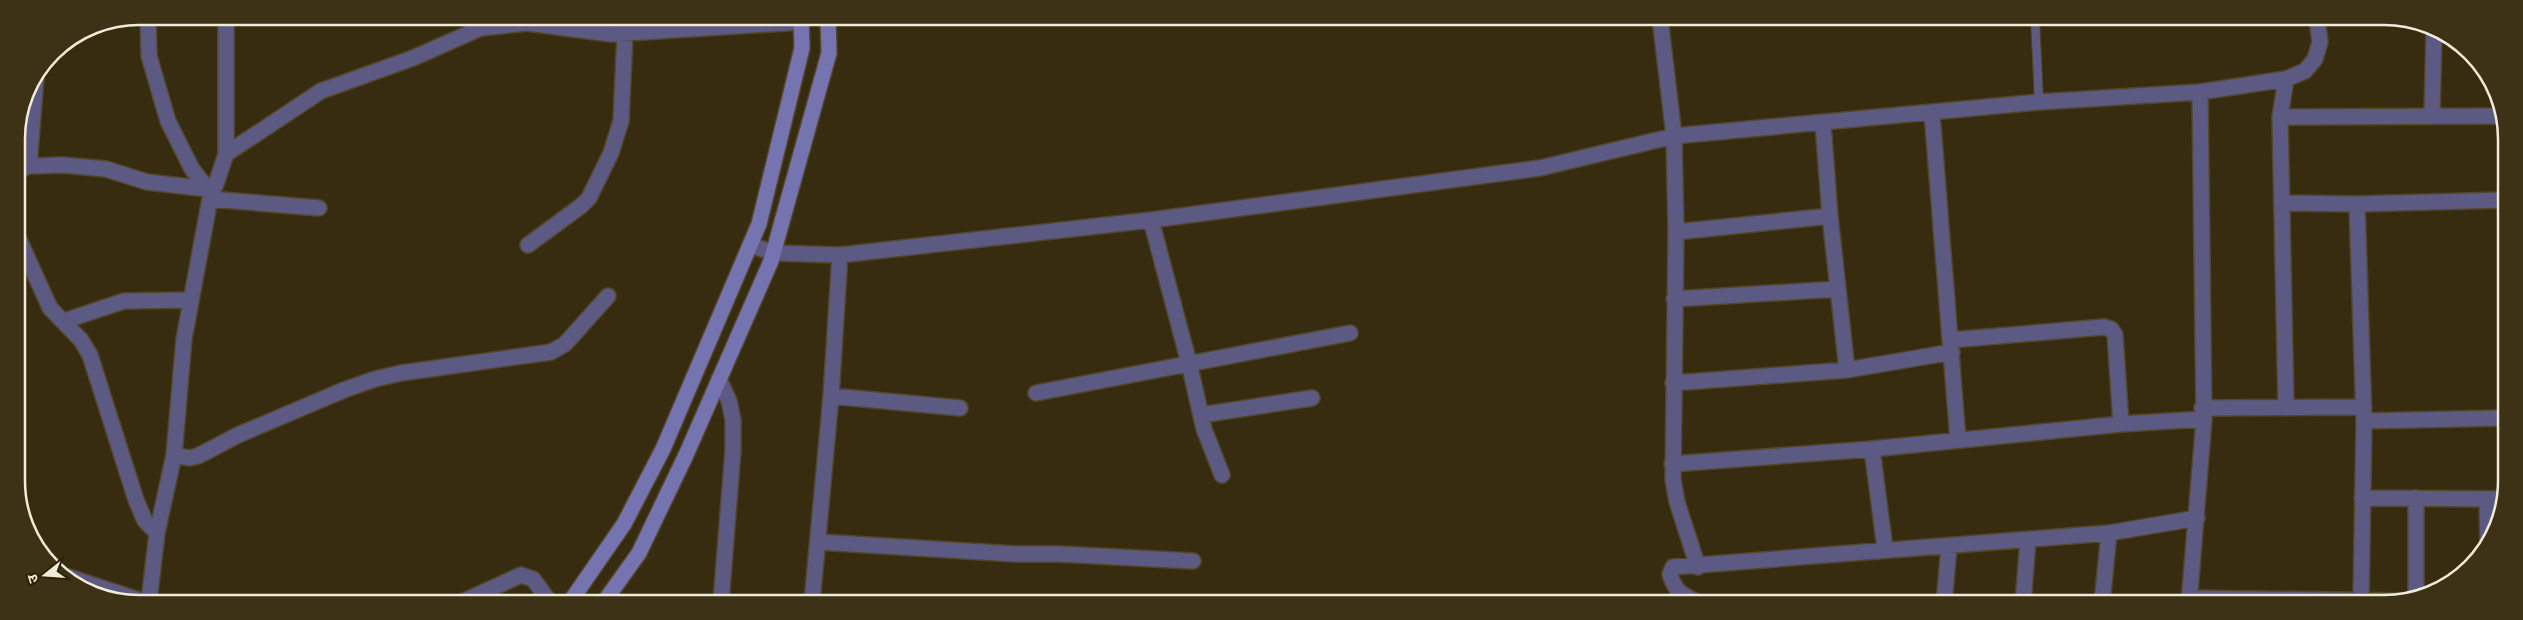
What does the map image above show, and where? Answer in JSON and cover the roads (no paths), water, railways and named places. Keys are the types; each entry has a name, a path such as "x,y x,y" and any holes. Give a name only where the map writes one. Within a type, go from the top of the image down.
{"street":[{"path":"148,25 149,56 168,121 192,169 209,193"},
{"path":"150,595 156,534 174,455 184,339 209,193 216,184 226,154 226,25"},
{"path":"226,154 321,90 413,58 475,25"},
{"path":"541,25 624,34 738,25"},
{"path":"575,595 624,524 663,449 759,224 802,48 801,25"},
{"path":"609,595 638,553 719,379 774,253 828,53 828,25"},
{"path":"1661,25 1674,136 1676,232 1672,464 1676,502 1698,567"},
{"path":"750,245 774,253 840,255 1151,220 1540,168 1674,136 1823,124 2039,102 2200,92 2286,79 2306,71 2315,59 2320,42 2318,25"},
{"path":"528,245 589,198 611,153 621,121 624,34"},
{"path":"2432,116 2434,37"},
{"path":"2286,79 2280,117 2286,408"},
{"path":"2189,595 2197,518 2203,413 2200,92"},
{"path":"25,154 33,98"},
{"path":"1932,113 1958,440"},
{"path":"2280,117 2496,116"},
{"path":"1823,124 1830,216 1848,370"},
{"path":"25,168 63,165 106,169 147,182 209,193 319,208"},
{"path":"2282,203 2357,204 2498,200"},
{"path":"2357,204 2364,414 2361,595"},
{"path":"1676,232 1830,216"},
{"path":"1151,220 1201,415 1222,474"},
{"path":"25,253 50,308 81,340 90,355 136,500 145,521 156,534"},
{"path":"813,595 831,396 840,255"},
{"path":"1674,299 1838,289"},
{"path":"174,455 189,458 198,456 238,435 344,390 375,379 401,373 551,352 565,344 608,296"},
{"path":"64,322 124,300 191,300"},
{"path":"1673,383 1848,370 1952,346 2104,327 2111,329 2115,335 2121,424"},
{"path":"1036,394 1350,333"},
{"path":"719,379 729,402 733,420 733,450 722,595"},
{"path":"831,396 960,408"},
{"path":"1201,415 1312,398"},
{"path":"1672,464 1872,449 2121,424 2203,413 2286,408 2364,414 2498,418"},
{"path":"1872,449 1885,550"},
{"path":"2362,498 2497,499"},
{"path":"2416,498 2416,590"},
{"path":"2487,499 2488,528"},
{"path":"1683,595 1674,587 1670,574 1673,567 1698,567 1885,550 1949,547 2109,533 2197,518"},
{"path":"2103,595 2109,533"},
{"path":"2024,595 2028,540"},
{"path":"819,542 1015,554 1059,554 1193,561"},
{"path":"1945,595 1949,547"},
{"path":"477,595 521,575 533,579 545,595"},
{"path":"93,585 118,593"}],"lane":[{"path":"2035,25 2039,102"}]}
